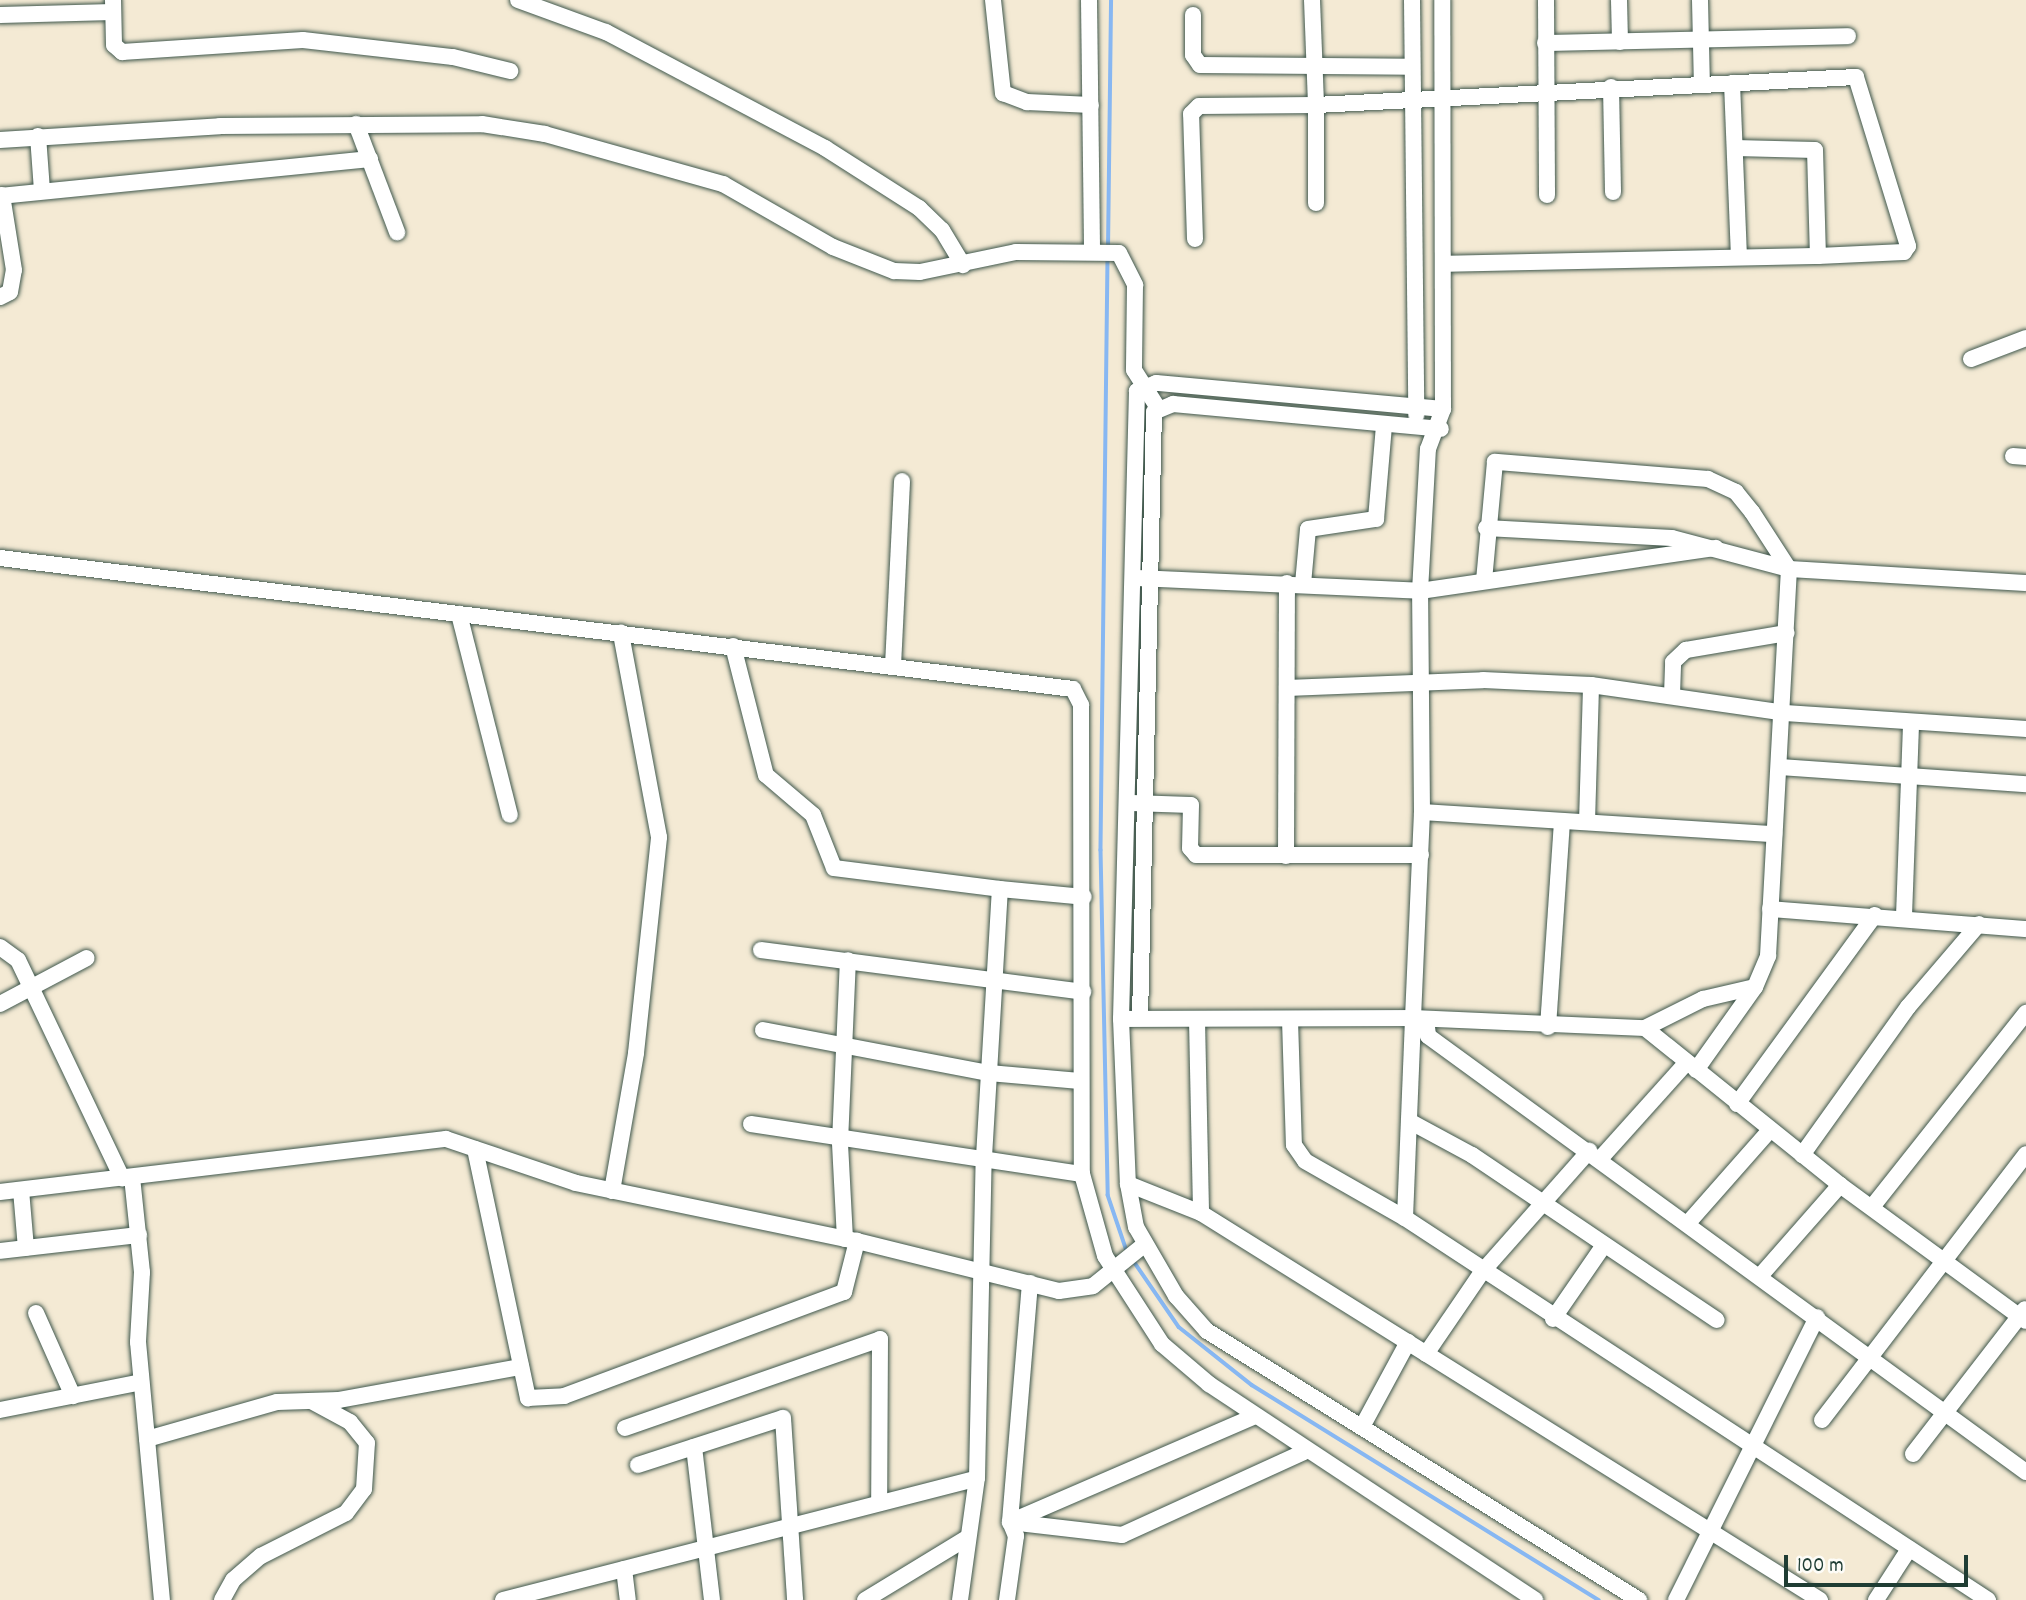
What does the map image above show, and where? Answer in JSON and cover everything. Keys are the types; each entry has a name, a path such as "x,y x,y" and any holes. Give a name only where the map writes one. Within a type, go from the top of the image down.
{"street":[{"path":"518,0 606,32 825,148 919,208 942,230 963,265"},
{"path":"993,0 1003,93 1027,102 1091,105"},
{"path":"1089,0 1091,105 1103,252"},
{"path":"1312,0 1316,203"},
{"path":"1412,0 1416,427 1428,449"},
{"path":"1405,1218 1409,1121 1420,1019 1420,591 1428,449 1441,429 1443,409 1442,0"},
{"path":"1546,0 1547,195"},
{"path":"1619,0 1620,42"},
{"path":"1700,0 1702,85"},
{"path":"0,15 113,6 114,45 122,52 303,40 453,57 510,71"},
{"path":"1193,15 1193,55 1200,65 1412,66"},
{"path":"1545,43 1848,36"},
{"path":"1195,239 1191,114 1199,106 1412,103 1547,89 1860,80 1907,250 1818,256 1444,264"},
{"path":"1732,83 1739,257"},
{"path":"1611,87 1613,191"},
{"path":"0,140 38,136 450,122 545,134 723,184 867,263 920,272 1016,252 1103,252 1127,258 1135,285 1134,370 1140,387 1139,578 1143,803 1140,1018"},
{"path":"356,124 397,232"},
{"path":"38,136 42,190"},
{"path":"1735,148 1815,150 1818,256"},
{"path":"0,297 10,292 14,270 1,195 370,159"},
{"path":"1971,359 2026,338"},
{"path":"1140,387 1156,383 1443,409"},
{"path":"1140,387 1158,408 1441,429"},
{"path":"1158,408 1139,578 1126,803 1121,1019 1128,1184 1145,1244 1207,1331 1639,1600"},
{"path":"1303,584 1308,529 1377,519 1384,425"},
{"path":"1426,1354 1482,1272 1542,1202 1691,1066 1755,987 1766,967 1785,713 1789,569 1736,492 1708,480 1495,462 1486,528 1484,580"},
{"path":"893,666 902,481"},
{"path":"1486,528 1638,535 1716,548 1789,569 2026,583"},
{"path":"1139,578 1420,591 1716,548"},
{"path":"0,558 1057,685 1079,694 1084,897 1080,1081 1082,1174 1114,1269 1163,1344 1304,1452 1497,1569 1535,1600"},
{"path":"1286,856 1287,583"},
{"path":"459,614 510,815"},
{"path":"612,1191 636,1053 659,837 621,633"},
{"path":"1672,695 1674,662 1686,650 1787,633"},
{"path":"733,646 766,775 813,816 834,868 1084,897"},
{"path":"1287,688 1422,682 1591,685 1785,713 2026,729"},
{"path":"1587,822 1591,685"},
{"path":"1903,916 1912,722"},
{"path":"1780,767 2026,784"},
{"path":"1126,803 1191,805 1190,848 1196,855 1421,855"},
{"path":"1422,812 1774,834"},
{"path":"1548,1027 1562,821"},
{"path":"960,1600 977,1478 985,1272 984,1157 992,981 1000,889"},
{"path":"1770,909 1903,916 2026,929"},
{"path":"1737,1104 1875,915"},
{"path":"1802,1155 1908,1007 1979,924"},
{"path":"0,947 11,950 127,1178 139,1235 141,1382 162,1600"},
{"path":"761,950 1083,992"},
{"path":"0,1004 87,958"},
{"path":"475,1149 528,1398 564,1396 844,1292 851,1240 840,1142 842,1043 848,960"},
{"path":"1121,1019 1420,1019 1548,1027 1645,1028 1703,999 1755,987"},
{"path":"1872,1207 2026,1013"},
{"path":"1420,1019 1428,1035 2025,1469"},
{"path":"1197,1020 1201,1213"},
{"path":"1290,1020 1297,1152 1405,1218 1553,1319 1988,1600"},
{"path":"1645,1028 1840,1185 2024,1315 1913,1454"},
{"path":"763,1030 989,1073 1080,1081"},
{"path":"1409,1121 1542,1202 1717,1320"},
{"path":"751,1124 840,1142 984,1157 1082,1174"},
{"path":"1688,1223 1770,1130"},
{"path":"0,1192 446,1139 612,1191 851,1240 1073,1292 1114,1269 1145,1244"},
{"path":"1822,1420 2026,1154"},
{"path":"1128,1184 1201,1213 1820,1600"},
{"path":"1761,1275 1840,1185"},
{"path":"21,1190 26,1248"},
{"path":"0,1251 139,1235"},
{"path":"1553,1319 1604,1245"},
{"path":"1007,1600 1016,1536 1010,1522 1030,1283"},
{"path":"36,1313 73,1396"},
{"path":"1676,1600 1713,1532 1817,1317"},
{"path":"625,1429 880,1339 879,1503"},
{"path":"1362,1427 1408,1342"},
{"path":"147,1439 277,1402 310,1401 521,1367"},
{"path":"0,1410 141,1382"},
{"path":"222,1600 233,1580 261,1556 346,1513 364,1489 367,1443 350,1422 310,1401"},
{"path":"1010,1522 1255,1416"},
{"path":"638,1465 783,1418 792,1522 795,1600"},
{"path":"694,1447 708,1547 712,1600"},
{"path":"1010,1522 1122,1535 1304,1452"},
{"path":"503,1600 532,1596 792,1522 977,1478"},
{"path":"865,1600 967,1538"},
{"path":"1876,1600 1909,1549"},
{"path":"624,1569 628,1600"}],"waterway":[{"path":"1108,250 1111,0"},
{"path":"1108,258 1101,850 1108,1195 1127,1251"},
{"path":"1133,1260 1179,1327 1252,1385 1599,1600"}]}
